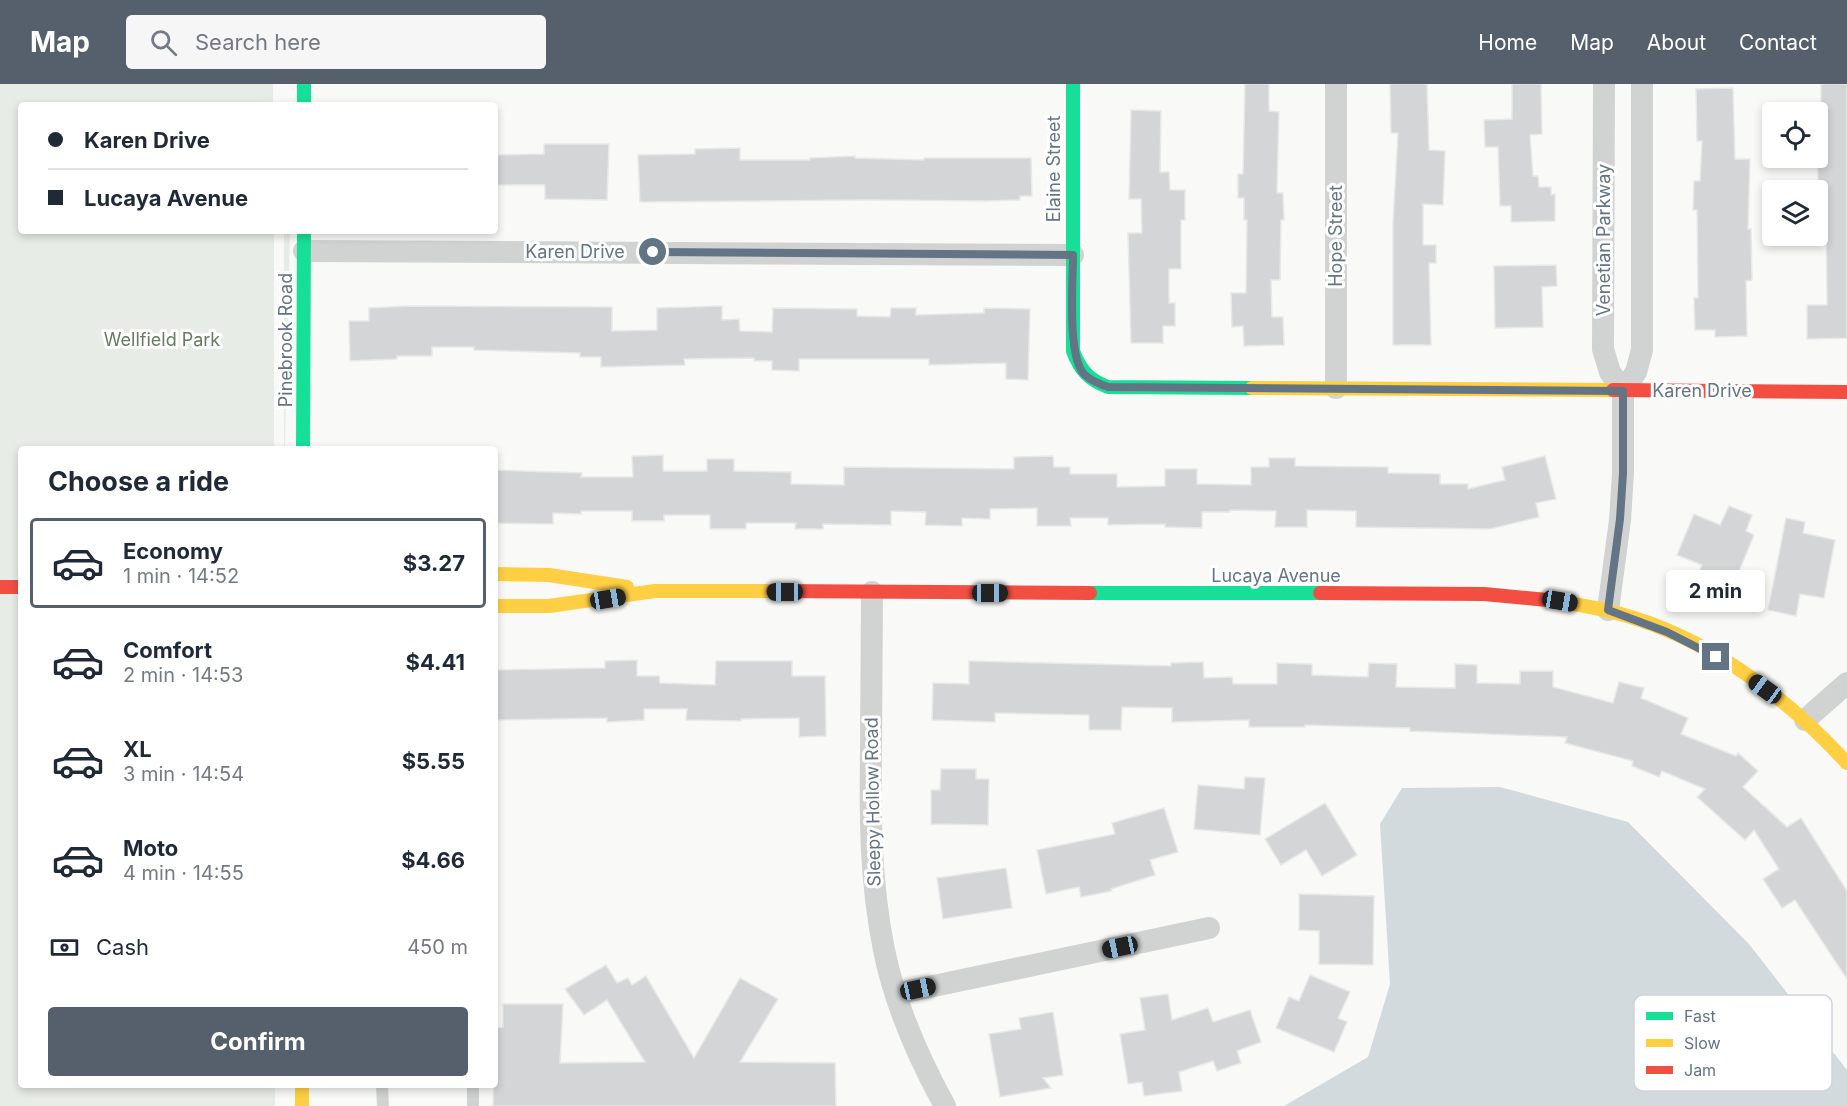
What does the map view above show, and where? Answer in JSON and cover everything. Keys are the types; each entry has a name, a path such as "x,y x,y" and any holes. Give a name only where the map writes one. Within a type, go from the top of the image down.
{"street":[{"path":"304,84 304,102"},
{"name":"Elaine Street","path":"1072,84 1073,255"},
{"name":"Hope Street","path":"1336,84 1336,388"},
{"name":"Venetian Parkway","path":"1604,84 1603,349 1610,372 1623,391"},
{"path":"1608,610 1620,519 1623,473 1623,391 1636,372 1642,350 1642,84"},
{"name":"Karen Drive","path":"304,241 1073,255 1073,351 1083,373 1095,383 1108,387 1847,392"},
{"name":"Pinebrook Road","path":"303,446 304,241"},
{"name":"Lucaya Avenue","path":"498,574 549,575 655,591"},
{"path":"0,587 18,587"},
{"name":"Lucaya Avenue","path":"498,606 549,606 655,591 1484,594 1549,600 1608,610 1667,632 1716,657 1778,698 1805,720 1847,763"},
{"name":"Sleepy Hollow Road","path":"872,592 870,840 874,887 885,952 896,994 921,1059 945,1106"},
{"path":"1805,720 1847,682"},
{"path":"896,994 1209,928"},
{"path":"302,1088 302,1106"}],"lane":[{"path":"382,1088 383,1106"},
{"path":"473,1088 473,1106"}],"green space":[{"name":"Wellfield Park","path":"0,84 273,84 273,102 18,102 18,234 274,234 274,446 18,446 18,1088 275,1088 275,1106 0,1106"},
{"path":"284,234 290,234 285,446"}],"shaded area":[{"path":"1500,787 1628,822 1749,944 1789,995 1634,995 1634,1091 1832,1091 1832,1051 1847,1070 1847,1106 1284,1106 1368,1057 1390,984 1380,824 1402,788"}],"building":[{"path":"1245,84 1269,84 1269,111 1279,112 1277,193 1283,193 1284,220 1281,220 1280,280 1271,280 1272,317 1283,317 1284,345 1244,346 1243,326 1232,327 1231,293 1246,293 1247,220 1244,220 1244,198 1238,198 1238,174 1243,174"},
{"path":"1390,84 1427,84 1429,150 1445,151 1443,205 1423,204 1423,245 1436,245 1436,263 1429,263 1431,345 1393,345 1393,223 1398,133 1391,133"},
{"path":"1512,84 1541,84 1542,134 1530,135 1533,176 1538,176 1539,187 1551,187 1551,195 1555,194 1555,221 1511,222 1511,206 1500,206 1498,147 1485,147 1484,120 1512,119"},
{"path":"1821,84 1847,84 1847,338 1807,339 1807,305 1827,305 1828,180 1818,180 1818,168 1828,168 1828,102 1821,102"},
{"path":"1733,88 1735,159 1750,159 1748,229 1751,229 1752,280 1746,281 1747,336 1715,337 1715,330 1695,330 1694,298 1698,298 1697,210 1693,210 1694,181 1700,181 1702,141 1697,141 1696,89"},
{"path":"1131,110 1161,111 1160,172 1169,172 1170,190 1185,190 1185,220 1181,220 1181,269 1169,269 1169,303 1175,303 1175,326 1163,326 1163,343 1131,343 1128,233 1142,233 1141,199 1129,199"},
{"path":"544,144 609,144 607,200 545,199 545,185 498,185 498,155 544,154"},
{"path":"740,148 740,160 810,160 810,158 855,156 855,158 924,160 924,158 1031,158 1032,196 1020,196 1020,200 986,201 640,202 638,155 695,154 695,149"},
{"path":"1556,265 1557,286 1542,287 1543,327 1495,328 1494,266"},
{"path":"408,306 612,307 612,331 657,330 657,308 722,306 722,320 739,319 740,331 772,332 773,308 857,309 857,316 890,317 891,308 916,308 916,315 984,313 984,308 1030,309 1028,380 1006,379 1006,363 929,365 929,359 799,359 799,371 772,370 772,361 754,361 754,358 684,359 685,365 601,367 601,357 580,357 580,353 432,347 432,356 397,356 397,359 350,361 349,321 369,321 369,308"},
{"path":"663,455 663,471 707,471 707,459 734,459 734,471 791,472 791,484 844,485 844,467 1014,469 1014,457 1053,456 1054,467 1070,467 1070,474 1117,474 1117,487 1165,486 1165,469 1197,469 1197,484 1251,485 1251,467 1269,467 1269,458 1295,458 1295,466 1388,467 1388,473 1440,474 1440,484 1468,484 1468,489 1505,480 1502,467 1545,456 1556,499 1536,503 1539,517 1490,529 1356,527 1356,511 1307,510 1307,527 1275,527 1276,511 1230,510 1230,512 1202,512 1202,528 1165,527 1165,524 1108,525 1108,518 1070,518 1071,526 1037,526 1037,508 990,509 990,519 962,518 962,526 925,525 926,512 891,511 891,525 823,524 823,529 795,529 796,523 746,523 746,529 710,529 710,515 664,515 664,521 632,521 632,511 553,513 553,524 498,523 498,470 582,473 581,477 633,477 632,456"},
{"path":"1729,506 1752,515 1746,531 1754,535 1732,588 1698,574 1702,565 1677,555 1694,514 1720,525"},
{"path":"1786,518 1805,522 1803,533 1835,540 1824,598 1800,594 1796,616 1768,610"},
{"path":"637,660 637,676 659,676 660,683 715,685 716,661 792,661 792,676 825,676 826,736 799,737 799,718 741,719 741,721 686,720 687,709 644,709 644,720 607,722 607,718 498,720 498,670 605,668 605,661"},
{"path":"969,661 1171,666 1171,663 1203,662 1204,678 1232,677 1233,684 1277,684 1277,663 1312,664 1312,675 1368,677 1369,663 1397,664 1396,687 1455,688 1455,664 1477,665 1477,683 1520,684 1520,671 1553,671 1553,687 1613,703 1619,682 1644,688 1641,698 1688,718 1681,734 1736,756 1738,753 1758,771 1743,787 1787,827 1801,818 1847,891 1847,979 1795,900 1782,908 1763,879 1779,869 1754,830 1745,840 1697,797 1705,789 1662,771 1659,777 1632,766 1633,761 1565,743 1567,737 1410,731 1410,728 1305,725 1305,727 1249,727 1249,720 1172,722 1172,708 1122,707 1121,730 1089,730 1089,715 995,713 995,722 932,720 933,683 969,684"},
{"path":"941,769 976,769 976,779 989,779 988,825 931,824 931,790 940,790"},
{"path":"1245,777 1265,778 1260,835 1194,829 1198,785 1244,789"},
{"path":"1325,803 1357,855 1322,876 1306,850 1281,865 1265,839"},
{"path":"1164,808 1178,852 1150,860 1155,875 1111,889 1112,891 1081,897 1079,887 1046,894 1037,850 1115,834 1112,823"},
{"path":"1006,868 1012,908 943,919 937,878"},
{"path":"1299,894 1374,896 1373,965 1319,964 1319,931 1299,930"},
{"path":"606,965 617,983 628,978 632,985 646,976 694,1058 740,978 778,999 740,1062 835,1063 836,1106 493,1106 493,1088 498,1088 498,1028 503,1027 503,1004 563,1004 560,1063 645,1062 607,1000 584,1015 565,989"},
{"path":"1310,975 1350,992 1338,1018 1347,1022 1334,1052 1276,1028 1289,997 1299,1001"},
{"path":"1168,994 1172,1020 1208,1008 1213,1022 1250,1010 1261,1042 1237,1051 1241,1063 1217,1071 1213,1061 1179,1072 1182,1091 1144,1096 1142,1082 1128,1084 1120,1034 1145,1030 1140,998"},
{"path":"1053,1012 1063,1075 1043,1078 1051,1088 1000,1097 989,1034 1021,1029 1019,1018"}],"traffic: fast":[{"path":"304,84 304,102"},
{"path":"1073,84 1073,351 1079,364 1090,378 1108,387 1252,388"},
{"path":"303,446 304,234"},
{"path":"1090,593 1320,593"}],"traffic: slow":[{"path":"1252,388 1613,390"},
{"path":"498,574 549,575 627,587"},
{"path":"498,606 549,606 655,591 773,591"},
{"path":"1547,600 1626,615 1667,630 1696,644 1724,660 1777,697 1802,718 1847,763"},
{"path":"302,1088 302,1106"}],"traffic: jam":[{"path":"1613,390 1847,392"},
{"path":"0,587 18,587"},
{"path":"773,591 1090,593"},
{"path":"1320,593 1484,594 1547,600"}],"route":[{"path":"653,252 1073,255 1073,351 1083,373 1095,383 1108,387 1623,391 1623,473 1620,519 1608,610 1667,632 1716,657"}]}
